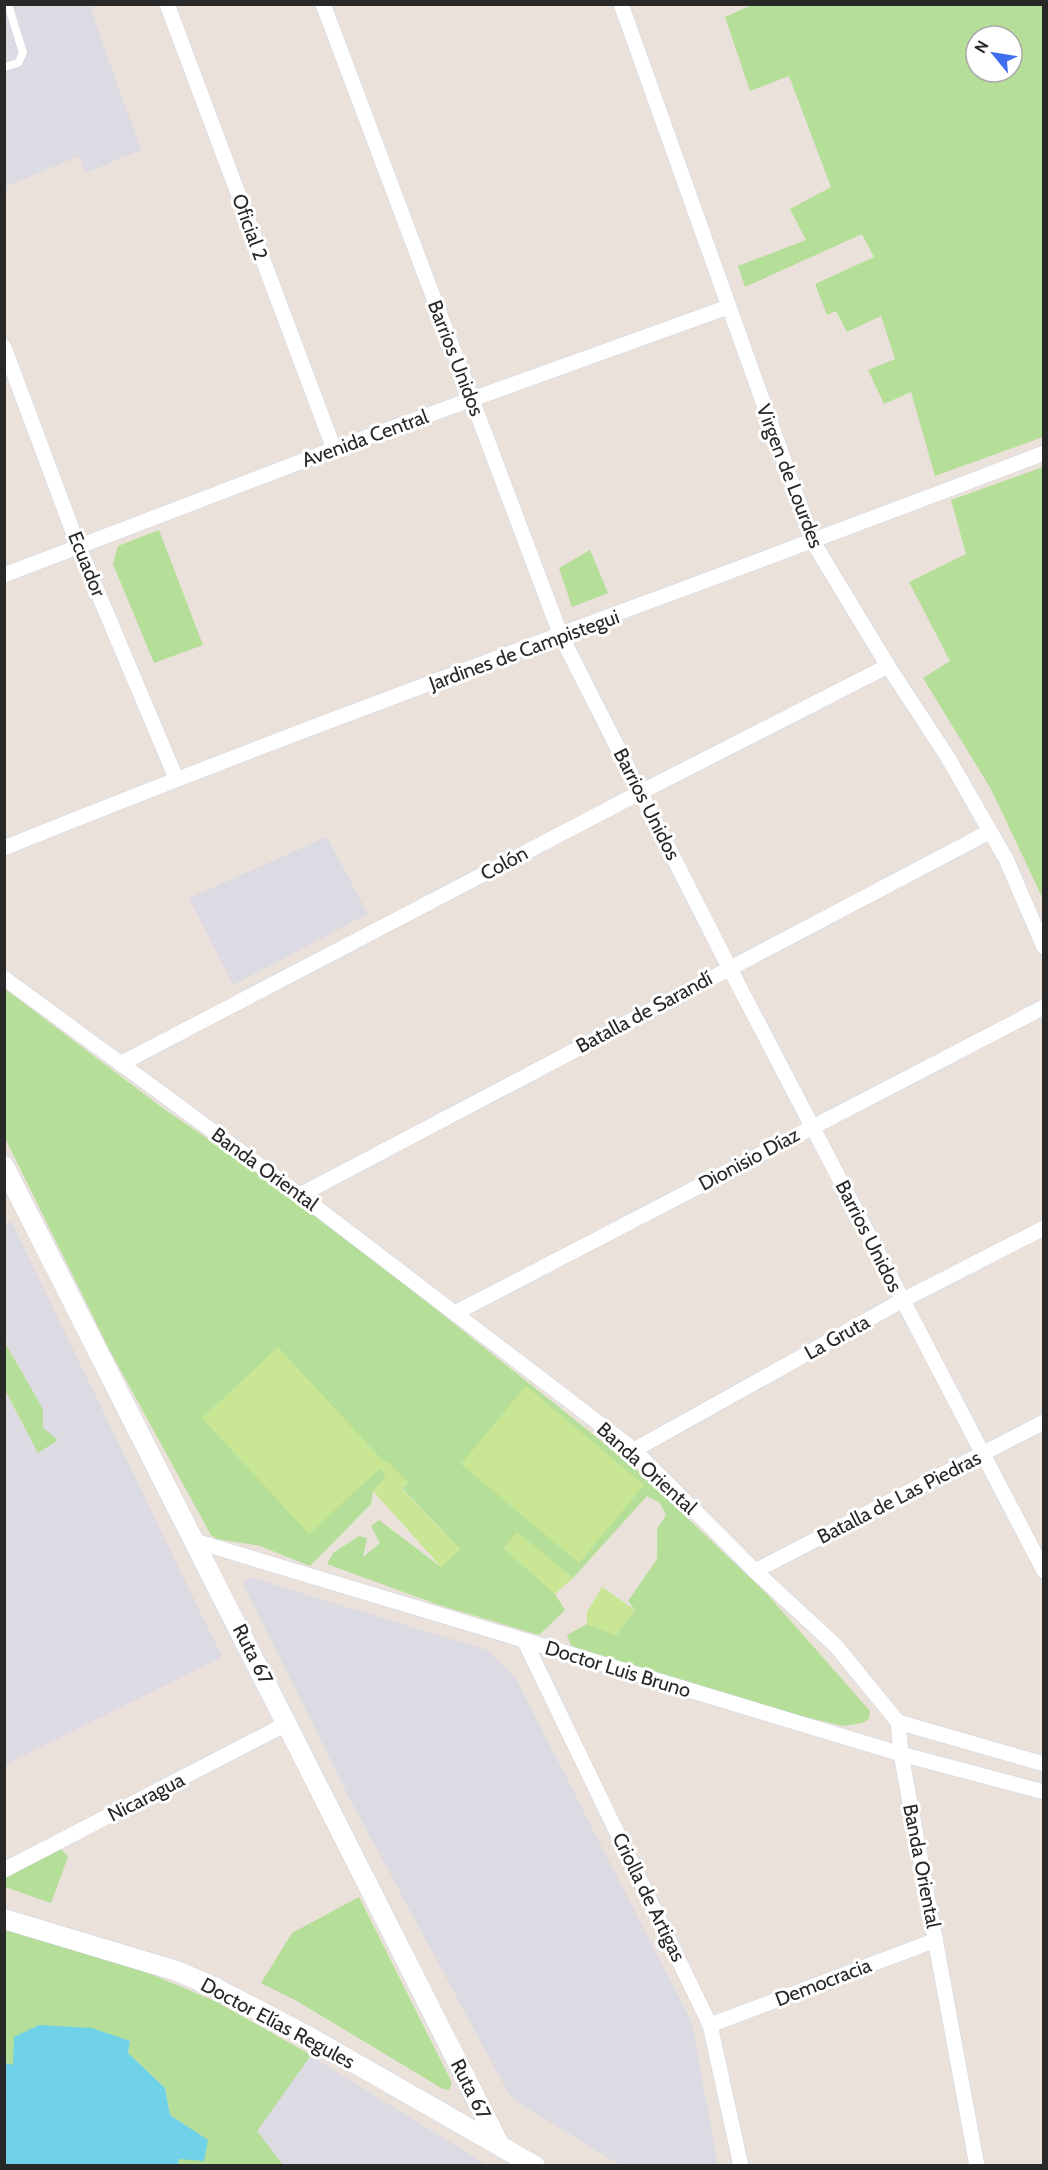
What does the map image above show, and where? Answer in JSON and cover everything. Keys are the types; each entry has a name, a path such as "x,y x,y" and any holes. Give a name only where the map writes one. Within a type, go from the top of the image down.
{"street":[{"name":"Oficial 2","path":"167,4 333,449"},
{"name":"Barrios Unidos","path":"323,4 561,636 729,967 1044,1571"},
{"name":"Virgen de Lourdes","path":"621,4 813,542 888,666 947,756 1006,859 1044,947"},
{"name":"Avenida Central","path":"4,575 333,449 728,308"},
{"name":"Ecuador","path":"4,347 79,548 176,778"},
{"name":"Jardines de Campistegui","path":"4,848 176,778 813,542 1044,453"},
{"name":"Colón","path":"122,1064 641,792 888,666"},
{"name":"Batalla de Sarandí","path":"300,1195 989,832"},
{"name":"Banda Oriental","path":"4,978 300,1195 634,1450 755,1571 836,1646 898,1722 901,1754 977,2166"},
{"name":"Dionisio Díaz","path":"455,1313 812,1126 1044,1008"},
{"name":"Ruta 67","path":"4,1166 288,1723 499,2144"},
{"name":"La Gruta","path":"634,1450 903,1300 1044,1228"},
{"name":"Batalla de Las Piedras","path":"755,1571 1044,1422"},
{"name":"Doctor Luis Bruno","path":"195,1541 901,1754 1044,1792"},
{"name":"Criolla de Artigas","path":"524,1640 710,2025 741,2166"},
{"path":"898,1722 1044,1764"},
{"name":"Nicaragua","path":"4,1870 288,1723"},
{"name":"Doctor Elías Regules","path":"4,1918 156,1964 216,1988 304,2034 535,2166"},
{"name":"Democracia","path":"710,2025 936,1940"}],"lane":[{"path":"4,67 18,63 23,53 8,4"}],"shaded area":[{"path":"5,5 89,5 141,150 86,173 79,156 5,187"},
{"path":"327,837 368,914 233,985 189,898"},
{"path":"11,1221 222,1657 5,1765 4,1390 38,1453 58,1440 43,1428 43,1409 5,1341 5,1225"},
{"path":"249,1577 487,1650 515,1677 692,2023 718,2165 620,2165 511,2098 352,1803 243,1584"},
{"path":"311,2055 487,2165 283,2165 256,2131"}],"green space":[{"path":"754,4 1043,5 1043,437 935,476 911,392 884,404 868,370 895,359 881,316 847,332 836,311 827,315 815,284 874,257 862,234 745,287 738,266 806,240 790,209 831,187 789,76 750,91 725,17"},
{"path":"1044,467 1043,899 991,789 923,678 950,661 909,582 966,554 951,500"},
{"path":"159,530 203,645 154,663 113,564 118,546"},
{"path":"590,550 608,593 572,607 559,568"},
{"path":"5,989 164,1109 304,1204 634,1467 767,1594 870,1711 869,1719 862,1723 843,1726 760,1706 571,1646 567,1635 587,1624 616,1635 635,1610 628,1601 657,1559 657,1529 666,1515 660,1503 647,1496 573,1578 517,1533 504,1548 555,1594 565,1610 539,1635 439,1605 327,1564 333,1553 359,1536 367,1538 363,1557 380,1543 371,1526 379,1520 441,1567 460,1549 402,1488 408,1483 386,1477 373,1491 371,1504 310,1566 260,1546 217,1539 211,1535 110,1351 5,1138"},
{"path":"4,1341 43,1409 43,1428 58,1440 38,1453 5,1390"},
{"path":"278,1347 385,1463 387,1461 408,1482 402,1489 460,1549 441,1567 373,1491 386,1477 380,1468 309,1534 202,1418"},
{"path":"526,1386 644,1485 579,1563 461,1464"},
{"path":"517,1532 573,1578 555,1594 504,1549"},
{"path":"602,1587 635,1610 616,1635 587,1624 587,1612"},
{"path":"61,1849 68,1857 51,1903 5,1887 5,1876"},
{"path":"359,1897 452,2083 449,2090 443,2089 295,2000 261,1983 292,1933"},
{"path":"4,1929 151,1974 217,2002 311,2055 257,2131 283,2165 178,2165 179,2159 207,2140 170,2115 165,2088 128,2053 130,2040 13,2066 5,2063"}],"water":[{"path":"39,2025 92,2028 130,2041 128,2053 165,2088 170,2115 208,2140 204,2161 179,2159 178,2166 5,2165 5,2063 13,2065 14,2037"}]}
